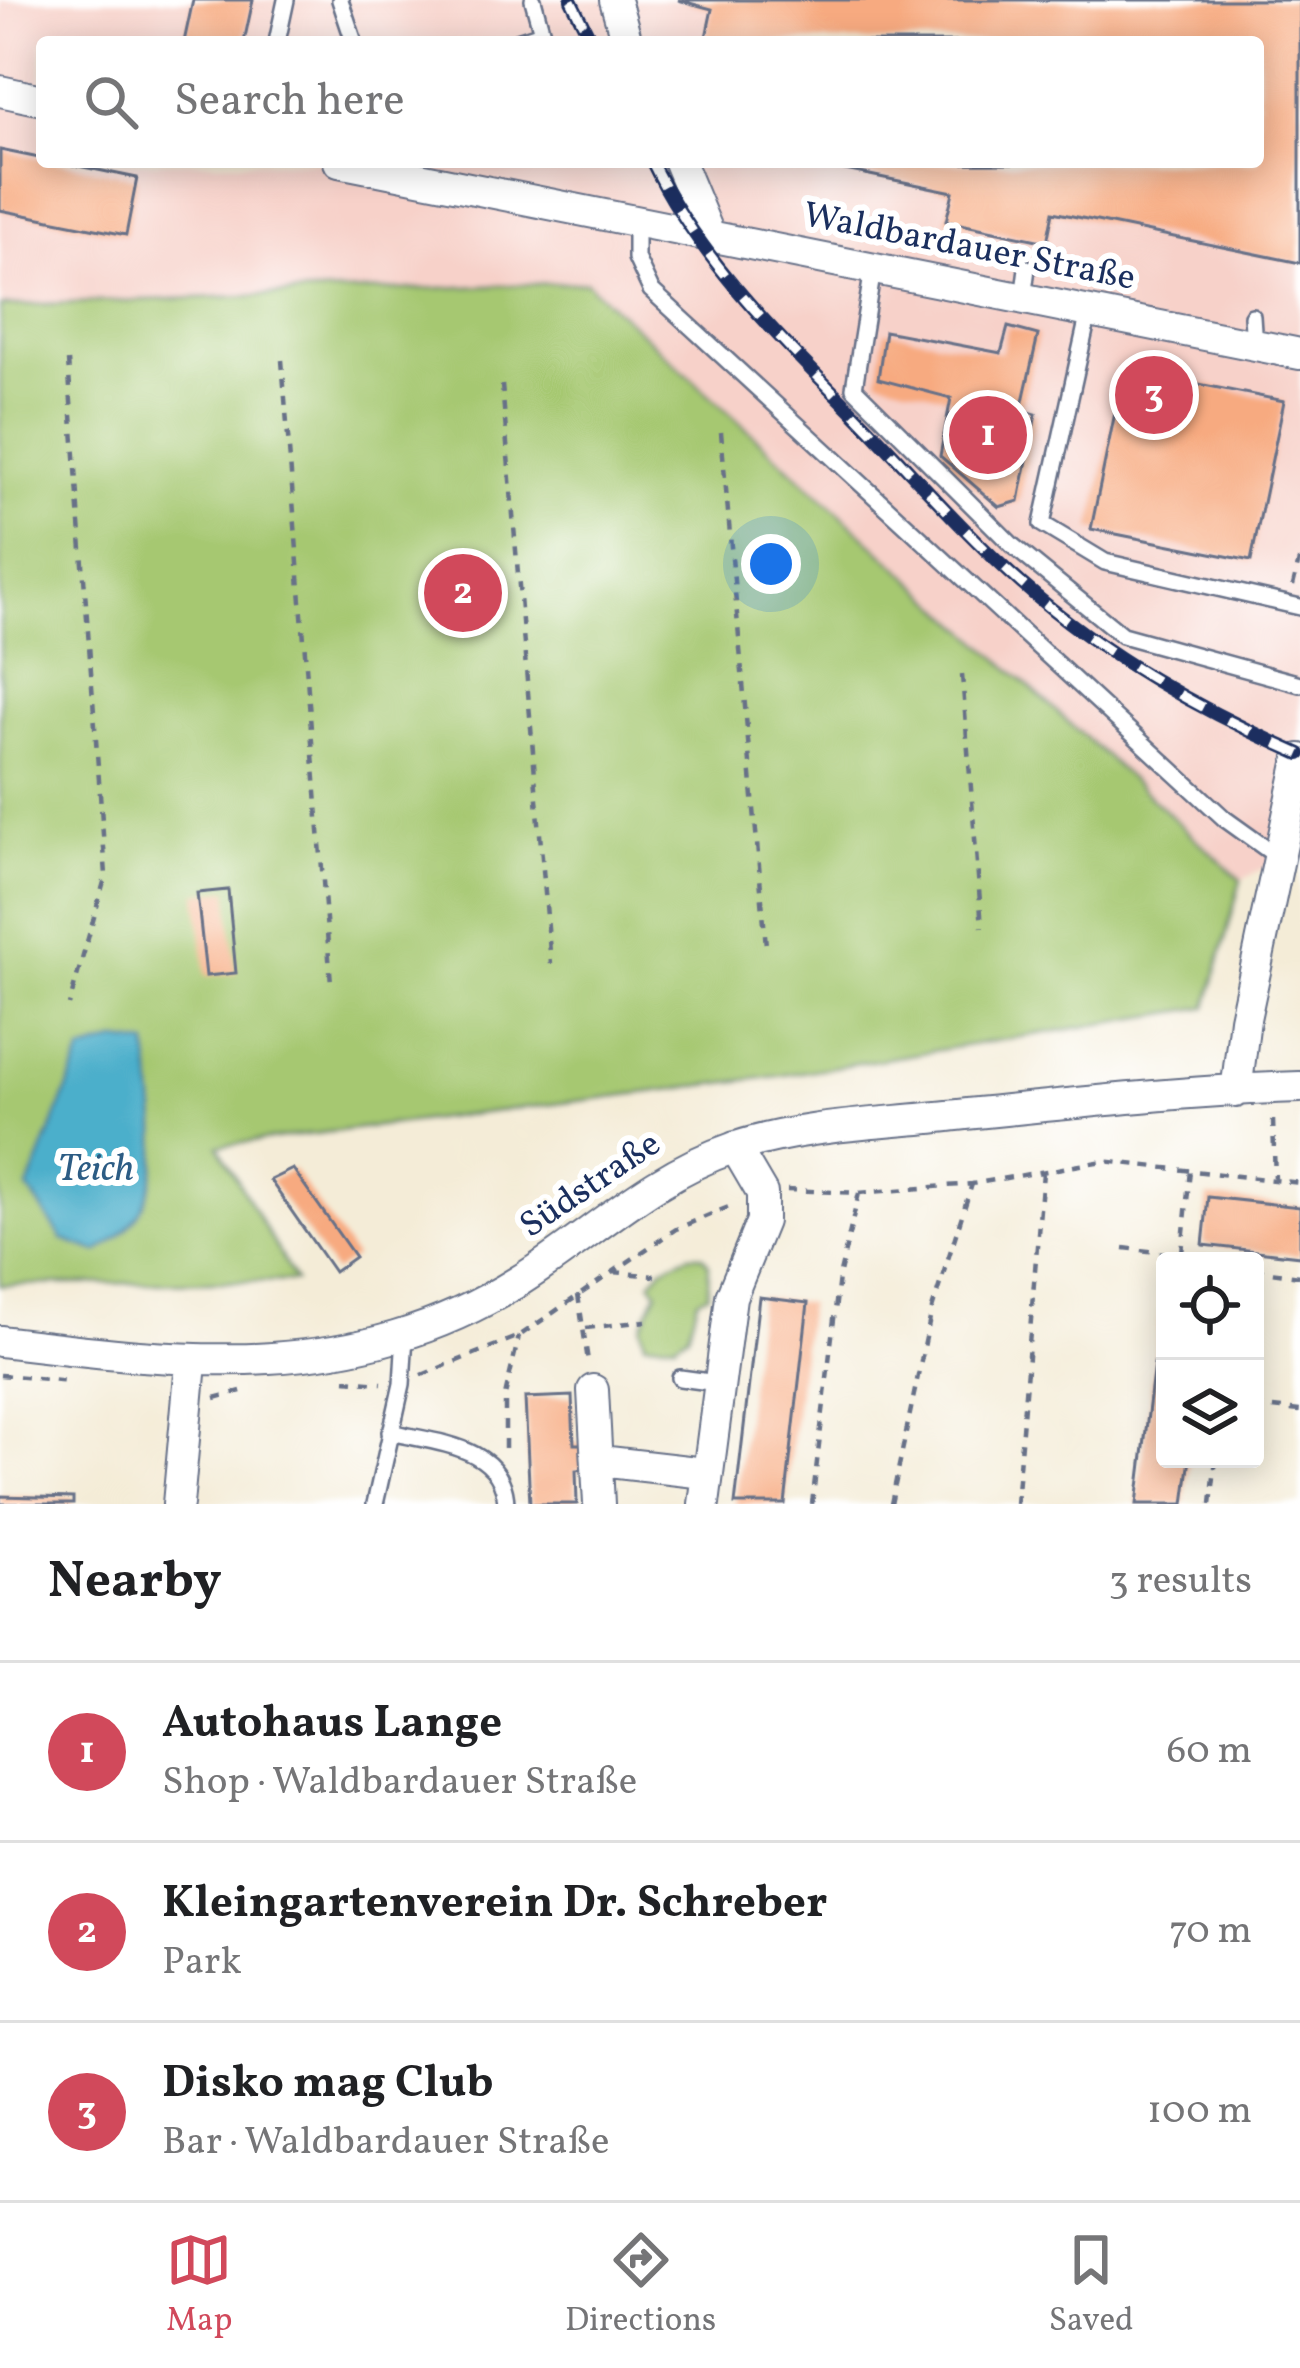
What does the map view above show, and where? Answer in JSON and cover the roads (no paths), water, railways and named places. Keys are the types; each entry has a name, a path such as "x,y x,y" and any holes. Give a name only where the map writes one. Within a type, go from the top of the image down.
{"street":[{"path":"615,0 625,36"},
{"path":"0,91 36,99"},
{"name":"Waldbardauer Straße","path":"388,168 873,268 1025,284 1089,312 1253,330 1300,354"},
{"path":"682,168 709,234"},
{"path":"1236,1092 1245,1019 1300,759"},
{"name":"Südstraße","path":"0,1341 191,1363 291,1359 406,1332 516,1283 633,1197 680,1170 735,1148 795,1132 1286,1088"},
{"path":"600,1461 705,1488 731,1297 762,1220 762,1193 735,1148"},
{"path":"178,1504 191,1363"},
{"path":"592,1390 600,1461 599,1504"}],"lane":[{"path":"279,36 286,0"},
{"path":"533,0 542,33 533,36"},
{"path":"342,2 352,36"},
{"path":"636,221 636,259 664,303 1225,819 1281,859"},
{"path":"873,268 854,388 1013,546 1122,634 1300,684"},
{"path":"1089,312 1042,524 1105,562 1294,606"},
{"path":"375,1504 402,1384 406,1332"},
{"path":"680,1378 717,1383"},
{"path":"390,1432 473,1453 491,1463 506,1497"}],"water":[{"name":"Teich","path":"119,1041 148,1045 156,1160 140,1211 123,1233 97,1252 63,1240 28,1188 82,1052"}],"railway":[{"path":"571,0 589,36"},
{"path":"655,168 694,233 744,297 1000,564 1120,658 1190,700 1300,754"}],"place":[{"name":"Disko mag Club","path":"1154,395"},
{"name":"Autohaus Lange","path":"988,435"},
{"name":"Kleingartenverein Dr. Schreber","path":"463,593"}]}
